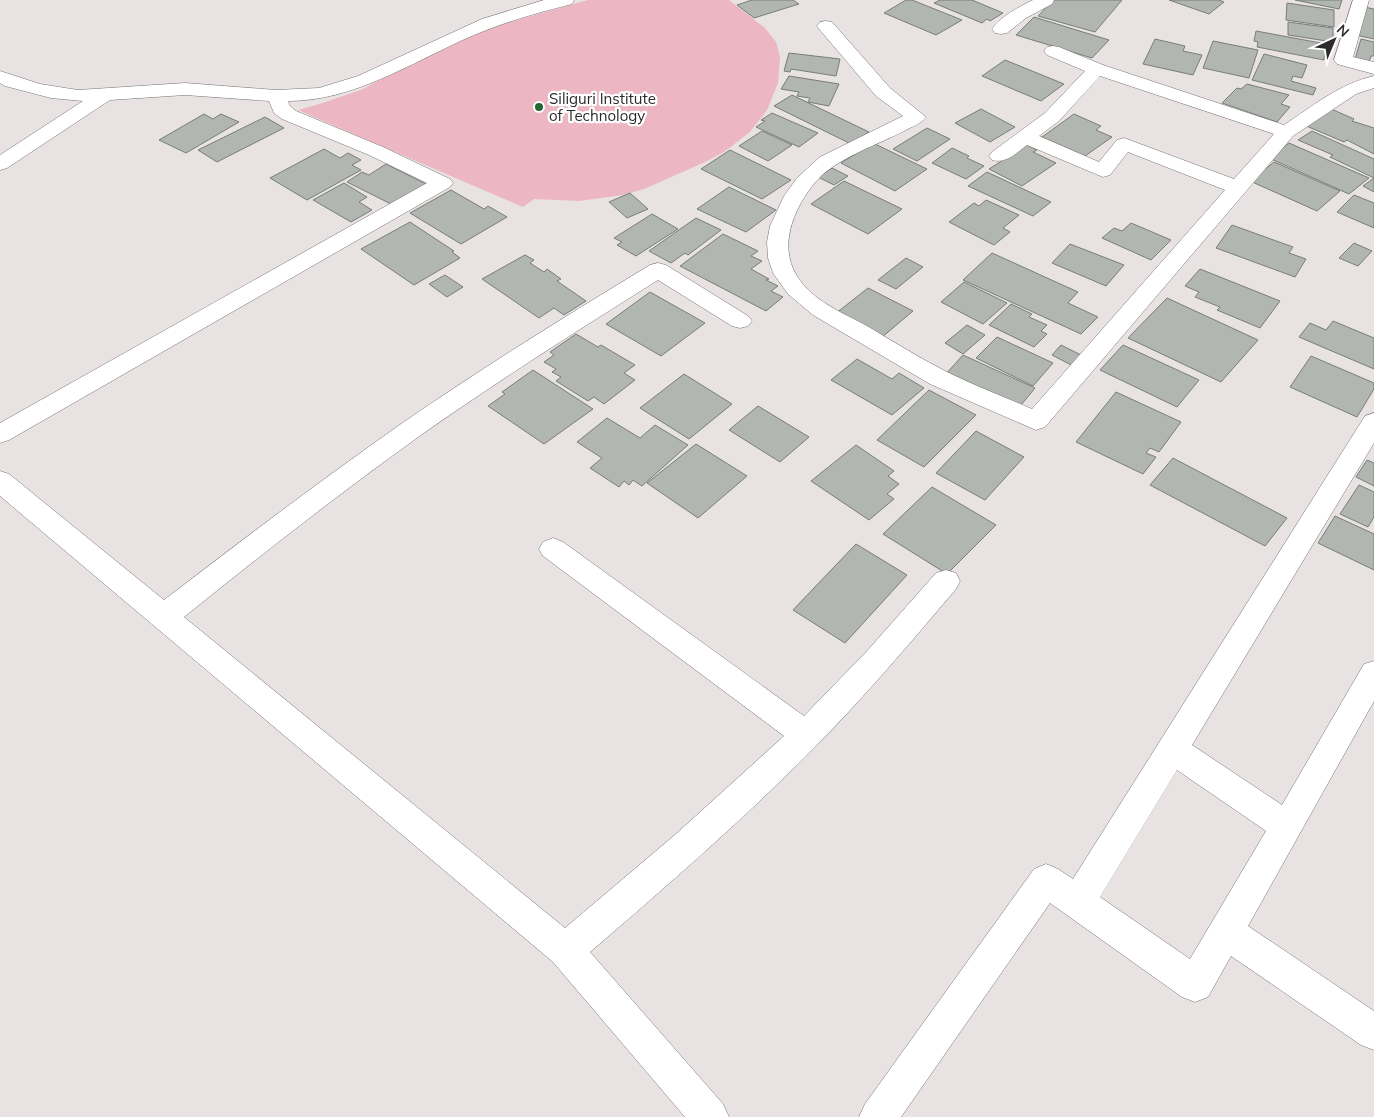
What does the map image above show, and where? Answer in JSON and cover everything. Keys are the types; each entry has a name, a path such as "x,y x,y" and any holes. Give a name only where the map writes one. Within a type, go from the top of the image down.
{"street":[{"path":"0,77 54,92 104,96 177,89 217,90 277,97 317,95 350,87 481,24 529,8 566,0"},
{"path":"1001,30 1020,14 1046,0"},
{"path":"1361,0 1343,60 1373,67 1374,69"},
{"path":"826,26 883,92 916,118 828,160 802,185 785,214 778,237 778,259 784,274 806,300 821,310 939,378 1036,421 1286,132 1349,90 1374,82"},
{"path":"1053,51 1097,69 1286,132"},
{"path":"999,156 1052,117 1097,69"},
{"path":"0,164 104,96"},
{"path":"0,434 443,183 376,151 289,115 281,109 277,97"},
{"path":"1025,137 1103,171 1124,144 1238,188"},
{"path":"164,616 384,449 559,331 658,270 740,322"},
{"path":"1078,902 1374,422"},
{"path":"0,482 565,950 710,1117"},
{"path":"554,549 806,735"},
{"path":"565,950 655,875 735,804 806,735 881,656 946,581"},
{"path":"878,1117 1046,880 1195,984 1374,673"},
{"path":"1172,749 1287,827"},
{"path":"1226,932 1374,1032"}],"shaded area":[{"name":"Siliguri Institute of Technology","path":"588,0 729,0 765,28 776,42 780,57 778,83 767,110 750,132 724,152 644,189 623,195 579,201 534,199 523,207 298,110 363,89 441,47 499,25"}],"building":[{"path":"752,0 793,0 799,4 754,18 737,5"},
{"path":"906,0 912,0 962,20 936,35 884,13"},
{"path":"940,0 972,0 1003,13 990,21 987,19 982,23 934,3"},
{"path":"1053,0 1122,0 1095,32 1038,16"},
{"path":"1169,0 1219,0 1224,2 1209,14"},
{"path":"1295,0 1342,0 1339,9"},
{"path":"1287,3 1334,10 1334,27 1286,20"},
{"path":"1364,7 1374,9 1374,39 1356,35"},
{"path":"1034,17 1109,40 1092,58 1016,35"},
{"path":"1288,22 1333,28 1333,42 1288,35"},
{"path":"1256,31 1326,44 1324,60 1257,47 1258,42 1254,41"},
{"path":"1155,39 1185,46 1183,51 1202,55 1193,75 1143,64"},
{"path":"1361,39 1374,42 1374,56 1371,56 1369,62 1355,59"},
{"path":"1213,41 1258,50 1249,78 1203,68"},
{"path":"789,53 840,59 836,76 791,69 790,72 784,71"},
{"path":"1264,54 1307,65 1302,78 1293,76 1291,81 1316,88 1313,95 1252,80"},
{"path":"1005,60 1064,84 1041,101 982,76"},
{"path":"789,76 839,84 829,106 808,102 810,98 797,96 799,92 781,89"},
{"path":"1247,84 1289,95 1281,104 1290,107 1277,122 1222,103 1237,88 1241,89"},
{"path":"792,95 869,132 851,144 774,106"},
{"path":"1329,108 1354,119 1352,121 1374,128 1374,154 1347,140 1344,142 1304,125"},
{"path":"981,109 1015,127 990,142 955,123"},
{"path":"772,113 818,133 799,147 756,127 765,121 761,120"},
{"path":"204,114 213,119 221,114 239,122 186,153 159,140"},
{"path":"1074,114 1101,126 1096,130 1112,137 1085,156 1042,137"},
{"path":"265,117 284,128 217,162 198,150"},
{"path":"927,128 950,139 917,161 893,149"},
{"path":"762,131 792,145 768,161 739,146"},
{"path":"1312,131 1374,159 1374,178 1330,157 1333,155 1298,140"},
{"path":"873,143 927,169 895,191 841,163"},
{"path":"1289,143 1369,178 1349,194 1269,158"},
{"path":"1027,145 1037,150 1033,152 1056,163 1022,186 989,169"},
{"path":"952,148 984,166 966,179 932,163"},
{"path":"324,149 340,158 348,153 361,160 352,165 361,170 307,200 270,178"},
{"path":"730,150 791,180 762,199 701,169"},
{"path":"1274,162 1340,191 1317,211 1250,181"},
{"path":"386,164 426,184 393,205 347,182 362,172 369,175"},
{"path":"832,168 848,176 834,185 818,177"},
{"path":"987,172 1051,202 1033,216 968,186"},
{"path":"1374,178 1374,192 1363,186"},
{"path":"844,181 902,209 868,234 811,204"},
{"path":"344,183 367,197 359,202 372,210 351,222 313,200"},
{"path":"729,187 776,210 746,232 697,209"},
{"path":"451,190 484,209 488,206 507,217 461,244 410,213"},
{"path":"630,193 648,209 627,218 609,202"},
{"path":"1354,195 1374,203 1374,228 1337,212"},
{"path":"986,200 1019,215 1003,228 1010,232 994,245 949,222 974,203 979,206"},
{"path":"652,214 678,229 636,256 617,245 622,242 614,238"},
{"path":"696,218 721,230 688,255 685,253 671,263 649,251"},
{"path":"410,222 454,251 452,252 460,258 414,285 361,249"},
{"path":"1131,223 1171,240 1151,260 1102,238 1114,228 1122,231"},
{"path":"1232,225 1293,247 1289,253 1306,259 1295,277 1216,248"},
{"path":"723,234 758,251 751,256 762,261 751,269 778,286 771,291 783,297 766,311 680,266"},
{"path":"1354,243 1372,251 1358,266 1339,258"},
{"path":"1070,244 1124,265 1106,286 1052,263"},
{"path":"992,253 1078,292 1068,303 1098,317 1081,334 963,280"},
{"path":"525,255 534,260 530,263 544,272 547,269 561,279 557,281 586,301 564,315 554,308 539,318 482,279"},
{"path":"906,258 923,267 896,289 878,280"},
{"path":"1200,269 1280,301 1260,328 1217,310 1220,307 1195,297 1199,292 1185,286"},
{"path":"445,275 463,287 447,297 429,284"},
{"path":"964,282 1007,303 983,324 941,302"},
{"path":"868,288 913,311 881,338 835,314"},
{"path":"650,292 705,323 661,356 606,324"},
{"path":"1167,298 1258,340 1221,382 1128,338"},
{"path":"1011,304 1032,314 1029,317 1047,325 1041,331 1047,334 1034,347 989,325"},
{"path":"1333,321 1374,338 1374,369 1299,337 1310,323 1326,330"},
{"path":"967,325 985,335 963,354 945,343"},
{"path":"576,334 598,347 601,345 635,365 624,373 635,380 604,404 594,397 588,401 556,381 561,377 552,372 556,369 544,362 554,355 550,352"},
{"path":"997,337 1053,363 1033,386 976,358"},
{"path":"1061,345 1085,357 1075,367 1052,355"},
{"path":"1123,345 1199,380 1177,407 1100,370"},
{"path":"963,355 1035,388 1017,410 944,376"},
{"path":"1311,356 1374,383 1374,389 1357,417 1290,387"},
{"path":"857,359 892,379 899,373 924,388 892,415 831,380"},
{"path":"533,370 593,409 544,444 488,406 505,394 502,392"},
{"path":"684,374 732,404 689,439 640,408"},
{"path":"929,390 976,415 924,467 877,440"},
{"path":"1116,392 1181,422 1159,452 1150,448 1146,453 1156,457 1143,474 1076,442"},
{"path":"758,406 809,437 780,462 729,430"},
{"path":"607,418 640,438 655,425 688,445 642,486 633,480 629,485 624,481 619,487 590,468 602,458 577,442"},
{"path":"976,431 1024,457 985,500 936,473"},
{"path":"696,444 747,476 698,518 647,483"},
{"path":"856,445 894,471 888,476 899,484 887,494 894,499 869,520 811,481"},
{"path":"1173,458 1287,518 1265,546 1150,485"},
{"path":"1367,460 1374,463 1374,486 1356,477"},
{"path":"1359,485 1374,492 1374,517 1368,527 1340,514"},
{"path":"932,487 996,525 947,574 883,534"},
{"path":"1335,516 1374,534 1374,570 1318,543"},
{"path":"856,544 907,575 845,643 793,610"}],"place":[{"name":"Siliguri Institute of Technology","path":"539,107"}]}
